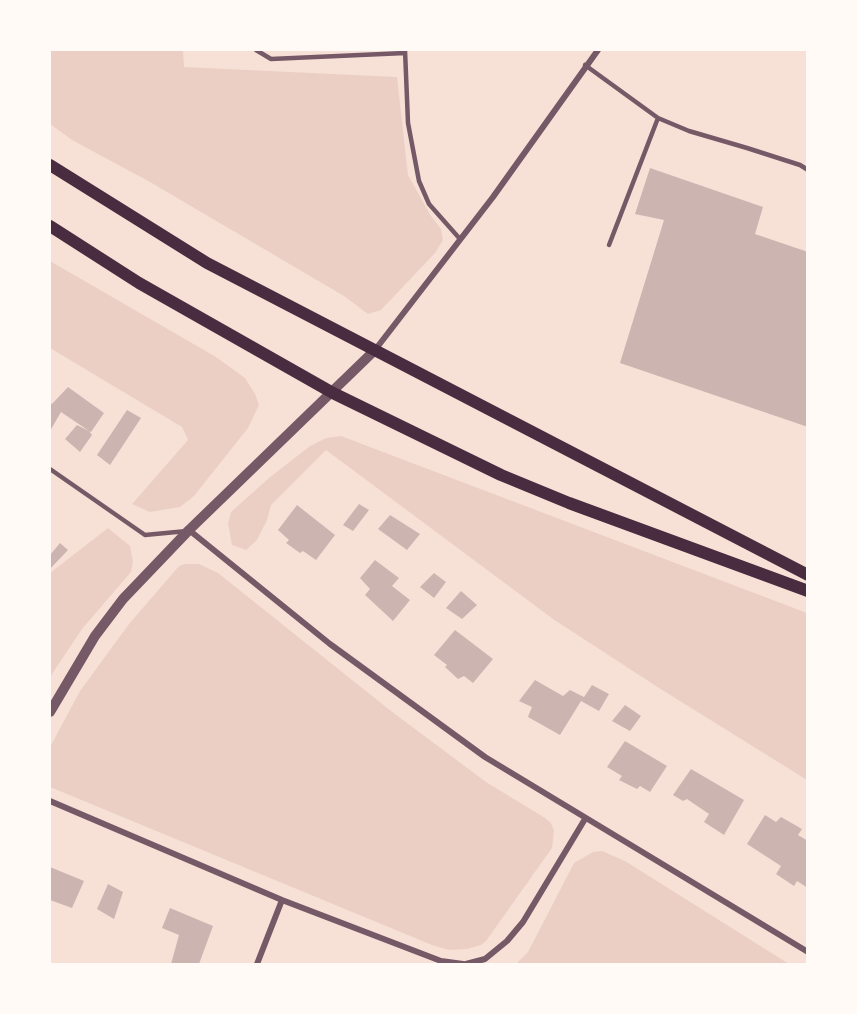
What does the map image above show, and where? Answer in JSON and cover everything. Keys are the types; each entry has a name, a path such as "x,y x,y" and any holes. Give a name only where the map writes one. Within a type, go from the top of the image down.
{"main road":[{"path":"50,165 207,262 807,576"},
{"path":"50,226 139,283 333,393 520,483 568,503 807,591"}],"street":[{"path":"50,712 102,627 123,599 189,530 374,351 493,197 585,65 598,50"},
{"path":"189,530 330,644 485,757 807,952"},
{"path":"50,801 282,900 441,961 464,964 485,959 507,942 523,922 585,819"},
{"path":"257,964 282,900"}],"lane":[{"path":"256,50 271,59 405,51 408,123 418,181 429,204 460,239"},
{"path":"585,65 658,118 689,131 800,165 807,170"},
{"path":"609,245 658,118"},
{"path":"50,469 145,535 189,530"}],"shaded area":[{"path":"50,50 183,50 184,67 397,77 408,175 441,229 443,240 435,253 381,310 368,314 344,296 150,182 72,140 50,124"},
{"path":"50,261 216,357 245,378 255,394 259,405 248,428 194,496 180,507 150,512 132,504 188,440 182,427 50,348"},
{"path":"341,436 807,613 807,780 553,619 326,450 271,505 267,520 257,540 246,550 232,545 228,523 231,512 310,446 326,438"},
{"path":"108,528 130,546 133,562 131,572 82,629 50,677 50,573"},
{"path":"199,564 218,573 391,711 486,782 551,823 554,831 552,848 481,945 449,950 432,945 50,787 50,747 80,691 129,624 179,566"},
{"path":"602,851 625,861 789,964 516,964 528,952 574,863 593,852"}],"building":[{"path":"650,168 763,207 755,234 808,252 808,427 620,363 664,220 635,214"},
{"path":"68,387 104,413 91,432 61,412 50,431 50,402 52,404"},
{"path":"127,410 141,418 110,465 97,455"},
{"path":"77,425 92,435 80,452 65,439"},
{"path":"359,504 369,510 353,531 343,525"},
{"path":"297,505 335,535 316,560 286,543 289,540 278,530"},
{"path":"390,515 420,534 407,550 378,529"},
{"path":"60,543 68,550 50,569 50,555"},
{"path":"375,560 399,578 392,586 410,600 393,621 365,595 370,589 360,578"},
{"path":"434,573 446,582 434,598 420,587"},
{"path":"461,591 477,605 462,619 446,608"},
{"path":"455,630 493,659 473,683 464,676 458,679 445,667 447,665 434,655"},
{"path":"535,680 563,696 570,690 584,697 592,685 609,694 599,711 581,701 560,735 528,717 532,707 519,701"},
{"path":"625,705 641,716 630,731 612,721"},
{"path":"625,741 667,766 650,792 640,786 637,789 619,780 622,776 607,767"},
{"path":"691,769 744,800 724,835 704,822 709,814 687,799 683,801 673,795"},
{"path":"765,815 776,822 781,817 802,829 798,835 808,841 808,888 797,881 794,886 776,874 781,866 747,844"},
{"path":"50,867 84,881 72,908 50,900"},
{"path":"108,884 123,892 114,919 97,909"},
{"path":"170,908 213,926 199,964 171,964 179,935 162,928"}]}
